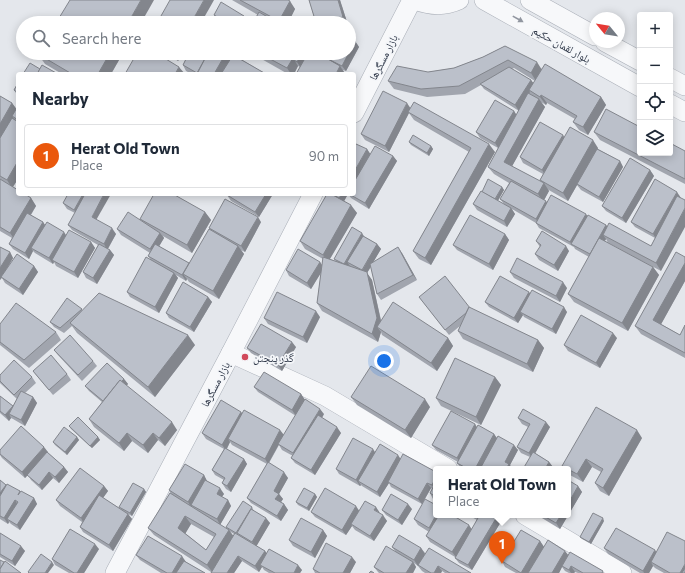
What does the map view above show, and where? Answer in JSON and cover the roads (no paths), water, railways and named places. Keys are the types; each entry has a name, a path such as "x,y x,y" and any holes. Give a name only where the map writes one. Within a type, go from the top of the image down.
{"street":[{"name":"بازار مسگرها","path":"356,109 412,0"},
{"path":"415,0 427,5 443,6 459,0"},
{"name":"بلوار لقمان حکیم","path":"484,0 637,85"},
{"name":"بلوار لقمان حکیم","path":"530,0 589,33"},
{"path":"616,48 637,59"},
{"path":"673,80 685,86"},
{"path":"673,106 685,112"},
{"name":"بازار مسگرها","path":"115,573 312,196"},
{"path":"231,353 325,396 443,466"},
{"path":"530,518 622,573"}],"place":[{"name":"گذر پنجتن","path":"245,357"},
{"name":"Herat Old Town","path":"502,564"}]}
